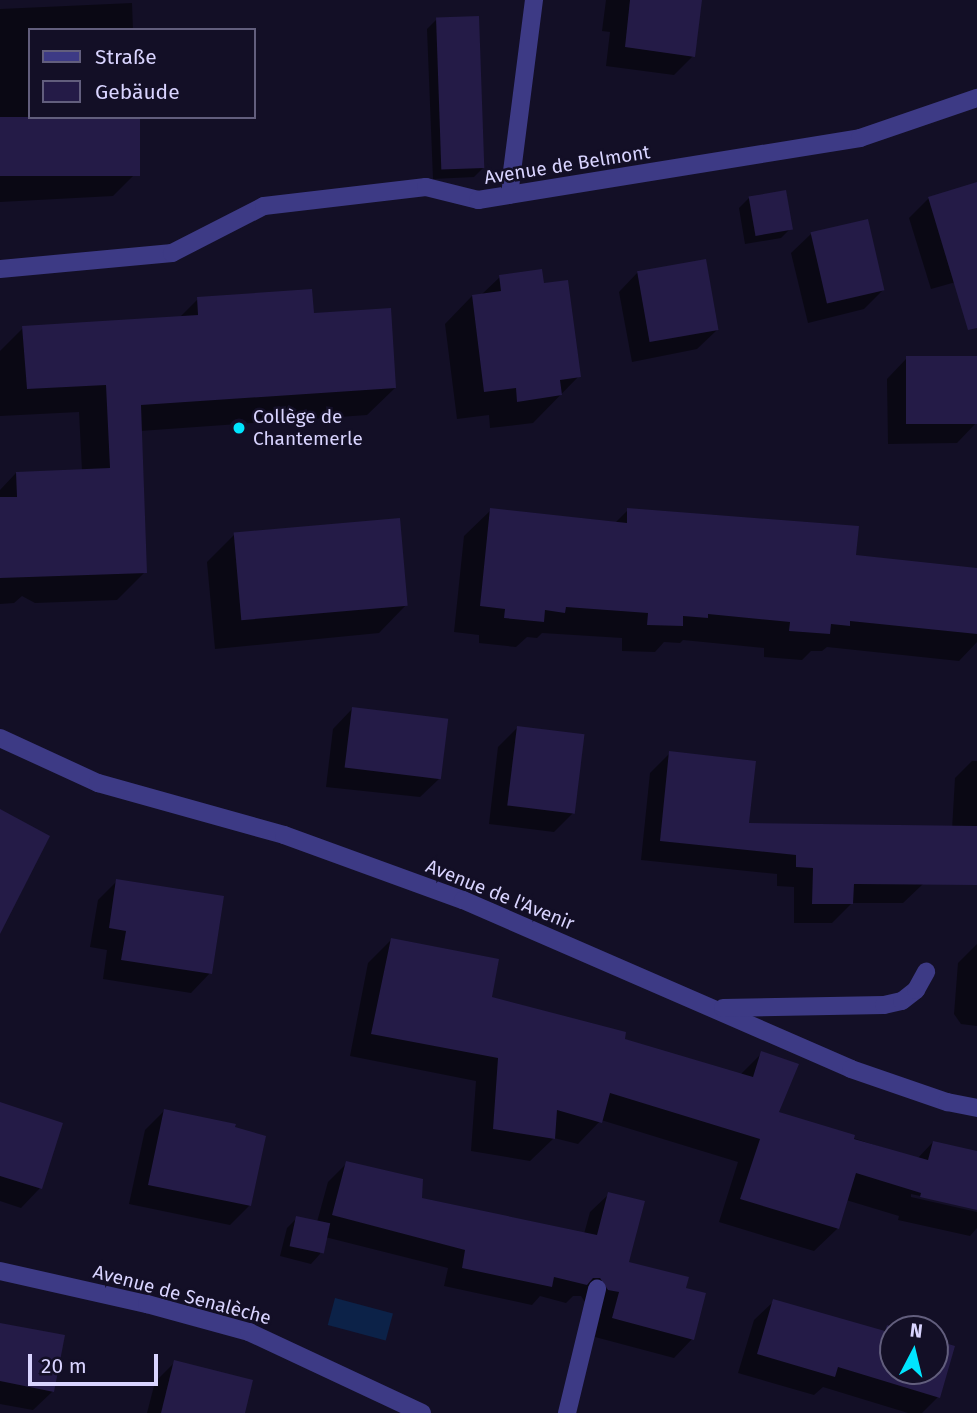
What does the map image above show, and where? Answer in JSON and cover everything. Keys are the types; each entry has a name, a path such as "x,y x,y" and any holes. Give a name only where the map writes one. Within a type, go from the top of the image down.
{"street":[{"path":"509,195 534,0"},
{"name":"Avenue de Belmont","path":"0,269 172,253 264,206 426,187 478,200 860,138 977,97"},
{"name":"Avenue de l'Avenir","path":"0,738 97,783 284,835 463,900 851,1069 947,1102 977,1108"},
{"path":"716,1008 884,1005 902,1001 916,990 926,972"},
{"name":"Avenue de Senalèche","path":"0,1271 147,1304 249,1332 422,1413"},
{"path":"567,1413 597,1289"}],"water":[{"path":"335,1298 393,1314 386,1341 328,1325"}],"building":[{"path":"630,0 702,0 695,57 625,47"},
{"path":"479,16 484,168 441,169 436,18"},
{"path":"0,117 140,119 140,176 0,176"},
{"path":"977,182 977,328 968,330 928,197"},
{"path":"786,190 793,229 756,236 749,197"},
{"path":"868,219 884,290 827,303 811,232"},
{"path":"706,259 719,330 650,342 637,271"},
{"path":"542,269 544,283 568,280 581,377 560,380 562,395 517,402 516,388 484,392 472,295 501,291 499,275"},
{"name":"Collège de Chantemerle","path":"312,289 314,313 391,308 396,388 141,405 147,573 0,578 0,497 17,497 16,472 110,468 106,385 27,389 22,326 198,315 197,297"},
{"path":"906,356 977,356 977,424 906,424"},
{"path":"490,508 627,523 627,508 859,526 856,555 977,568 977,634 850,621 850,626 831,624 830,634 789,631 790,622 708,614 708,618 683,616 683,626 647,625 648,613 566,607 565,613 545,610 544,622 504,618 505,609 480,606"},
{"path":"400,518 408,606 241,620 234,533"},
{"path":"352,707 448,719 441,779 345,768"},
{"path":"517,726 584,734 575,814 507,805"},
{"path":"669,751 756,761 749,823 977,826 977,885 854,884 853,904 812,904 813,868 796,867 796,855 660,841"},
{"path":"0,809 50,836 0,934"},
{"path":"116,879 224,896 212,974 121,960 126,931 109,928"},
{"path":"391,938 499,959 492,997 626,1032 625,1039 753,1077 761,1051 799,1064 779,1112 855,1135 854,1139 928,1160 933,1141 977,1151 977,1210 920,1197 921,1193 856,1173 839,1229 740,1199 760,1139 610,1093 602,1123 557,1110 555,1139 493,1129 498,1058 371,1034"},
{"path":"0,1102 63,1123 42,1189 0,1176"},
{"path":"164,1109 236,1124 235,1127 266,1136 251,1206 148,1185"},
{"path":"346,1161 423,1179 422,1198 597,1235 608,1192 645,1201 629,1262 689,1277 686,1288 706,1293 694,1340 612,1318 619,1292 608,1290 600,1278 593,1278 587,1285 554,1277 552,1287 462,1268 465,1250 332,1215"},
{"path":"296,1216 330,1223 324,1254 290,1246"},
{"path":"773,1299 879,1329 879,1379 838,1367 835,1377 757,1354"},
{"path":"0,1323 65,1335 54,1392 0,1381"},
{"path":"949,1344 955,1346 949,1367"},
{"path":"174,1360 253,1380 245,1413 161,1413"},
{"path":"897,1385 944,1385 940,1398"}],"place":[{"name":"Collège de Chantemerle","path":"239,428"}]}
